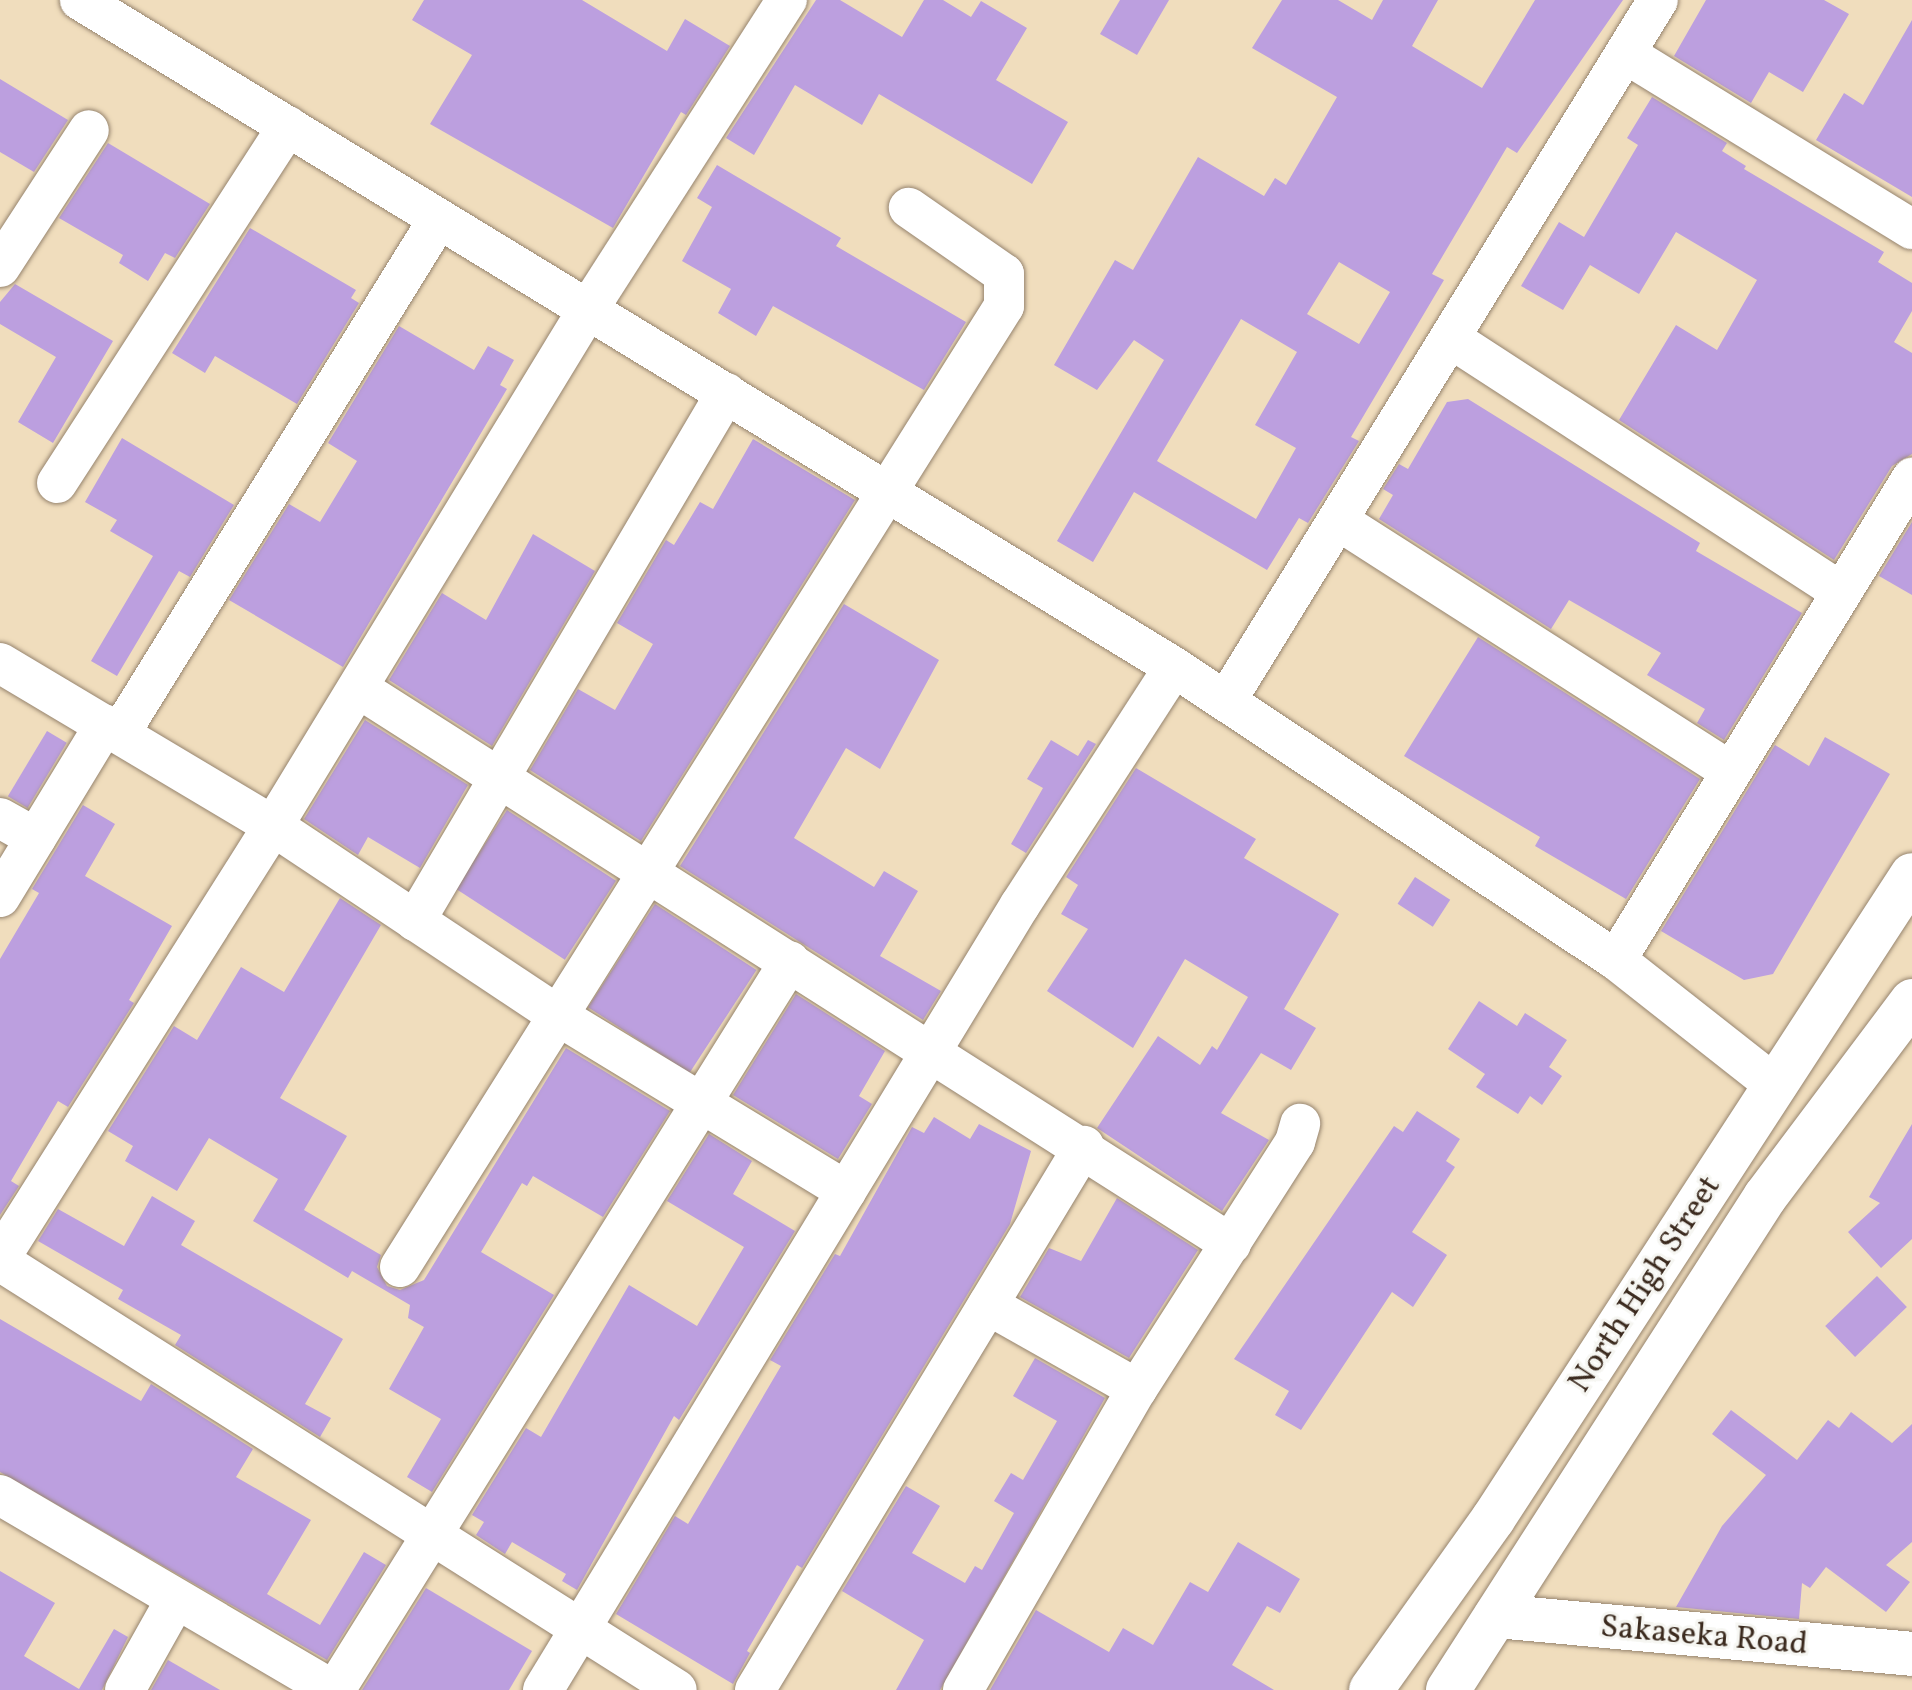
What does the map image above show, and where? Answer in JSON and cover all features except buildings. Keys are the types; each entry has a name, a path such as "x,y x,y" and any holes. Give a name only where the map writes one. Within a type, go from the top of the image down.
{"main road":[{"name":"North High Street","path":"1371,1690 1493,1519 1912,875"},
{"name":"North High Street","path":"1448,1690 1765,1197 1912,1001"},
{"name":"Sakaseka Road","path":"1496,1616 1912,1654"}],"street":[{"path":"80,0 587,311 888,489 1174,667 1616,960 1776,1086"},
{"path":"677,1690 0,1260 273,826 587,311 787,0"},
{"path":"1226,701 1658,0"},
{"path":"1626,54 1912,229"},
{"path":"57,483 288,126"},
{"path":"0,267 89,130"},
{"path":"400,1267 560,1017 1004,306 1007,290 1004,274 909,208"},
{"path":"0,897 36,838 112,729 438,220"},
{"path":"1450,338 1841,592"},
{"path":"415,921 726,393"},
{"path":"1616,960 1912,478"},
{"path":"1339,521 1730,771"},
{"path":"0,663 273,826 560,1017 846,1191"},
{"path":"543,1690 932,1051 1174,667"},
{"path":"358,688 1084,1146 1231,1244"},
{"path":"0,818 36,838"},
{"path":"0,1495 334,1690 434,1535 790,961"},
{"path":"963,1690 1137,1389 1295,1142 1300,1124"},
{"path":"755,1690 1084,1146"},
{"path":"988,1305 1137,1389"},
{"path":"125,1690 176,1599"}]}
